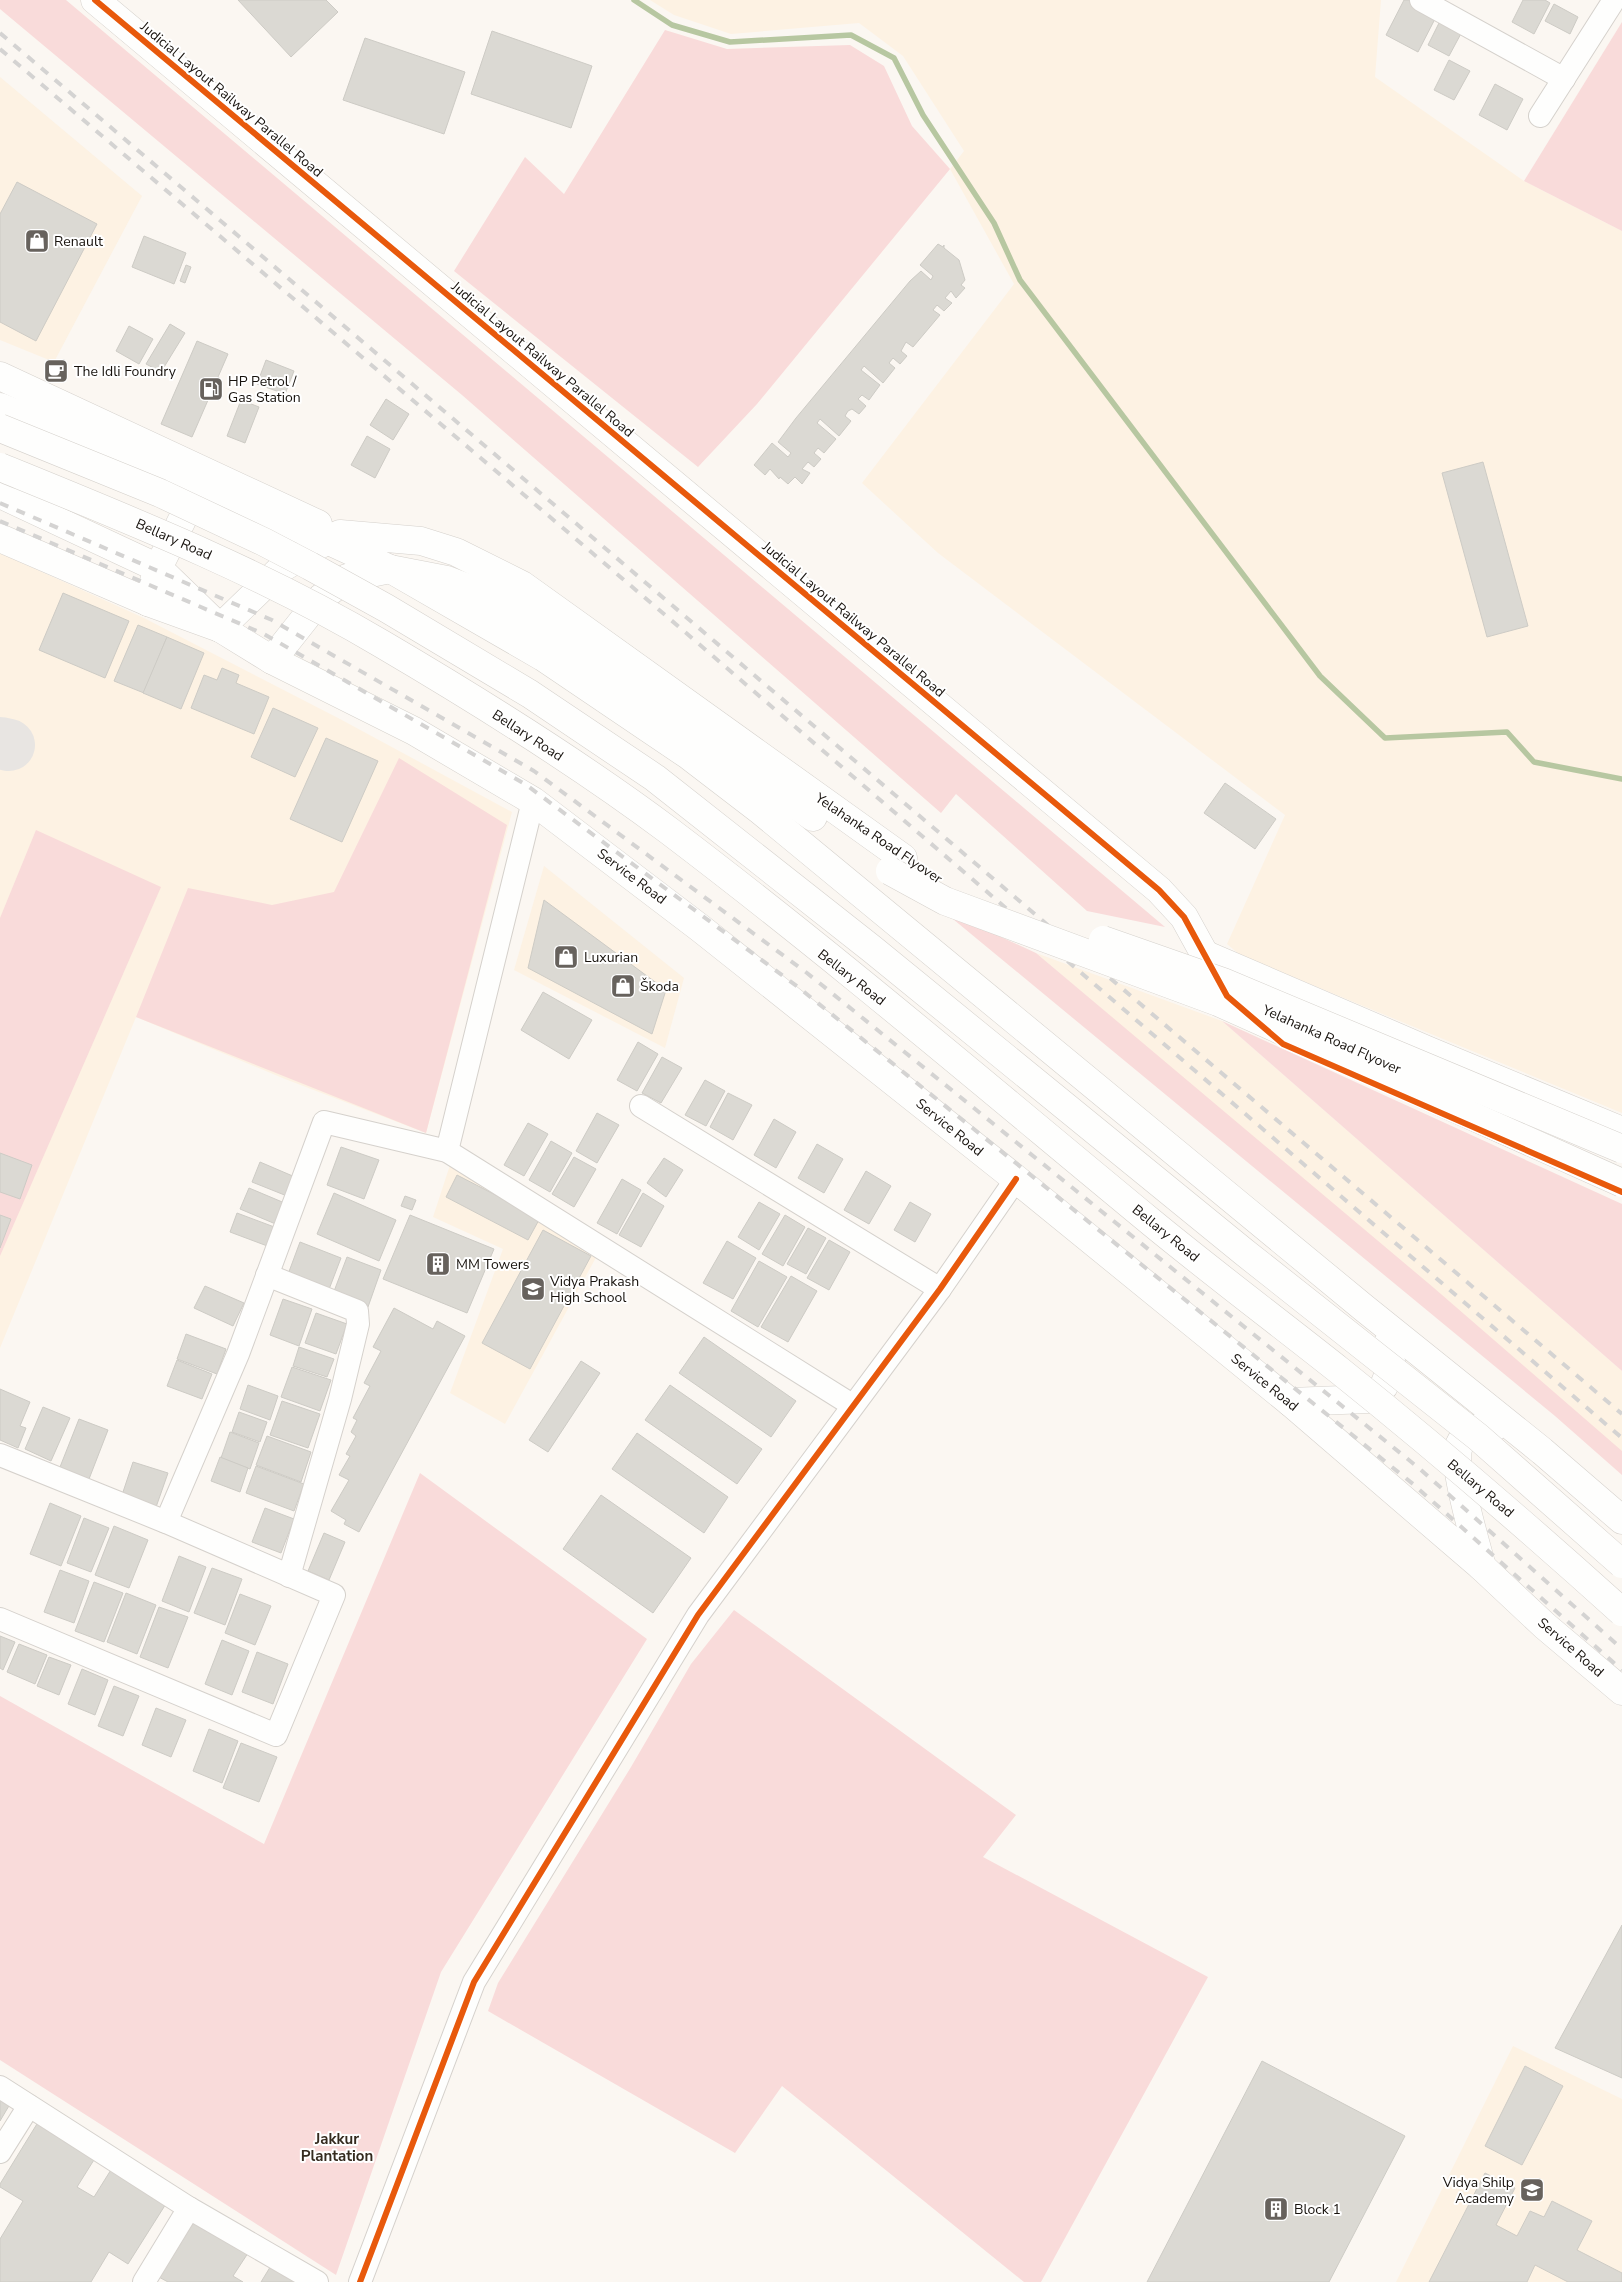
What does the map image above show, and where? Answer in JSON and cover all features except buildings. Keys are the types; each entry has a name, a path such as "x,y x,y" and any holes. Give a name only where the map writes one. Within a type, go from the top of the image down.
{"main road":[{"name":"Judicial Layout Railway Parallel Road","path":"95,0 1159,890 1184,918 1227,996 1283,1044 1622,1192"},
{"path":"0,376 202,479 334,537 543,657 695,761 761,811 1364,1308 1542,1451 1622,1520"},
{"path":"0,407 202,479"},
{"path":"0,428 160,493 310,566 386,608 530,694 655,778 849,931 1244,1252 1478,1437 1622,1564"},
{"name":"Bellary Road","path":"0,467 147,527 249,573 379,642 545,745 665,828 926,1035 1157,1227 1344,1374 1526,1525 1622,1612"},
{"path":"148,602 158,568 202,479"},
{"path":"0,494 158,568 220,628"},
{"path":"220,628 282,568 334,537"},
{"name":"Yelahanka Road Flyover","path":"334,537 421,541 456,552 522,585 945,901 1218,1002 1622,1183"},
{"path":"0,538 148,602 220,628"},
{"path":"272,660 303,618 321,598 347,578 390,569"},
{"name":"Yelahanka Road Flyover","path":"390,569 447,580 473,590 511,610 897,864 950,886 1223,982 1622,1149"},
{"name":"Service Road","path":"220,628 272,660 414,731 532,801 700,928 1016,1179 1290,1402 1482,1567 1545,1626 1622,1691"},
{"path":"1204,954 1622,1131"},
{"path":"1290,1402 1368,1399 1384,1386 1392,1365 1386,1347 1364,1308"},
{"path":"1482,1567 1460,1480 1458,1448 1465,1435 1483,1426 1506,1433 1542,1451"}],"street":[{"path":"1421,0 1564,79"},
{"path":"1540,116 1614,0"},
{"path":"447,1150 532,801"},
{"path":"641,1106 940,1289"},
{"path":"166,1522 238,1354 324,1122 447,1150 852,1405"},
{"path":"360,2282 474,1982 698,1615 852,1405 940,1289 1016,1179"},
{"path":"267,1275 357,1311 358,1324 340,1399 289,1576"},
{"path":"0,1455 166,1522 334,1595 276,1735 0,1619"},
{"path":"0,2087 188,2208 313,2281"},
{"path":"0,2152 29,2106"},
{"path":"144,2282 188,2208"}],"shaded area":[{"path":"0,0 66,0 1165,927 1087,911 956,794 941,813 462,395 0,9"},
{"path":"650,0 1381,0 1375,77 1524,181 1622,231 1622,1113 1240,955 1227,944 1285,815 938,553 862,483 1014,284 950,169 964,151 903,56 859,23 731,34 674,15"},
{"path":"1622,22 1622,231 1524,181"},
{"path":"665,30 727,49 850,45 884,66 912,126 950,169 757,404 698,467 454,271 525,157 564,194"},
{"path":"0,77 142,196 54,362 0,340"},
{"path":"0,553 144,618 340,719 512,812 426,1133 285,1079 136,1017 0,1348"},
{"path":"399,758 507,825 426,1133 136,1017 188,888 272,905 334,892"},
{"path":"36,830 161,887 0,1256 0,918"},
{"path":"544,866 684,978 665,1048 514,970"},
{"path":"942,910 1036,953 1434,1288 1622,1451 1622,1475 1555,1416"},
{"path":"1036,953 1222,1021 1622,1371 1622,1452"},
{"path":"1222,1021 1622,1204 1622,1371"},
{"name":"Vidya Prakash High School","path":"451,1162 599,1252 505,1424 450,1393 503,1249 433,1217"},
{"path":"420,1473 647,1639 441,1972 336,2275 0,2060 0,1696 264,1844"},
{"path":"734,1610 1016,1815 983,1857 1208,1977 1041,2282 1024,2282 782,2086 735,2153 488,2011 498,1983 631,1767 691,1664"},
{"name":"Vidya Shilp Academy","path":"1513,2046 1622,2099 1622,2282 1396,2282"}],"waterway":[{"path":"634,0 672,25 730,42 851,35 894,58 923,115 994,223 1020,280 1320,676 1385,738 1507,732 1534,762 1622,779"}],"taxiway":[{"path":"0,743 9,745"}],"railway":[{"path":"0,33 1622,1414"},
{"path":"0,49 664,614 1622,1438"},
{"path":"0,503 272,620 534,771 807,973 1420,1469 1622,1649"},
{"path":"0,521 264,634 525,784 798,987 1413,1484 1622,1670"}],"cycle path":[{"path":"95,0 1159,890 1184,917 1227,996 1283,1044 1622,1192"},
{"path":"360,2282 474,1982 698,1615 940,1289 1016,1179"}],"place":[{"name":"Renault","path":"37,241"},
{"name":"The Idli Foundry","path":"56,371"},
{"name":"HP Petrol / Gas Station","path":"211,389"},
{"name":"Luxurian","path":"566,957"},
{"name":"Škoda","path":"623,986"},
{"name":"MM Towers","path":"438,1264"},
{"name":"Vidya Prakash High School","path":"533,1289"},
{"name":"Vidya Shilp Academy","path":"1532,2190"},
{"name":"Block 1","path":"1276,2209"}],"district":[{"name":"Jakkur Plantation","path":"337,2148"}]}
